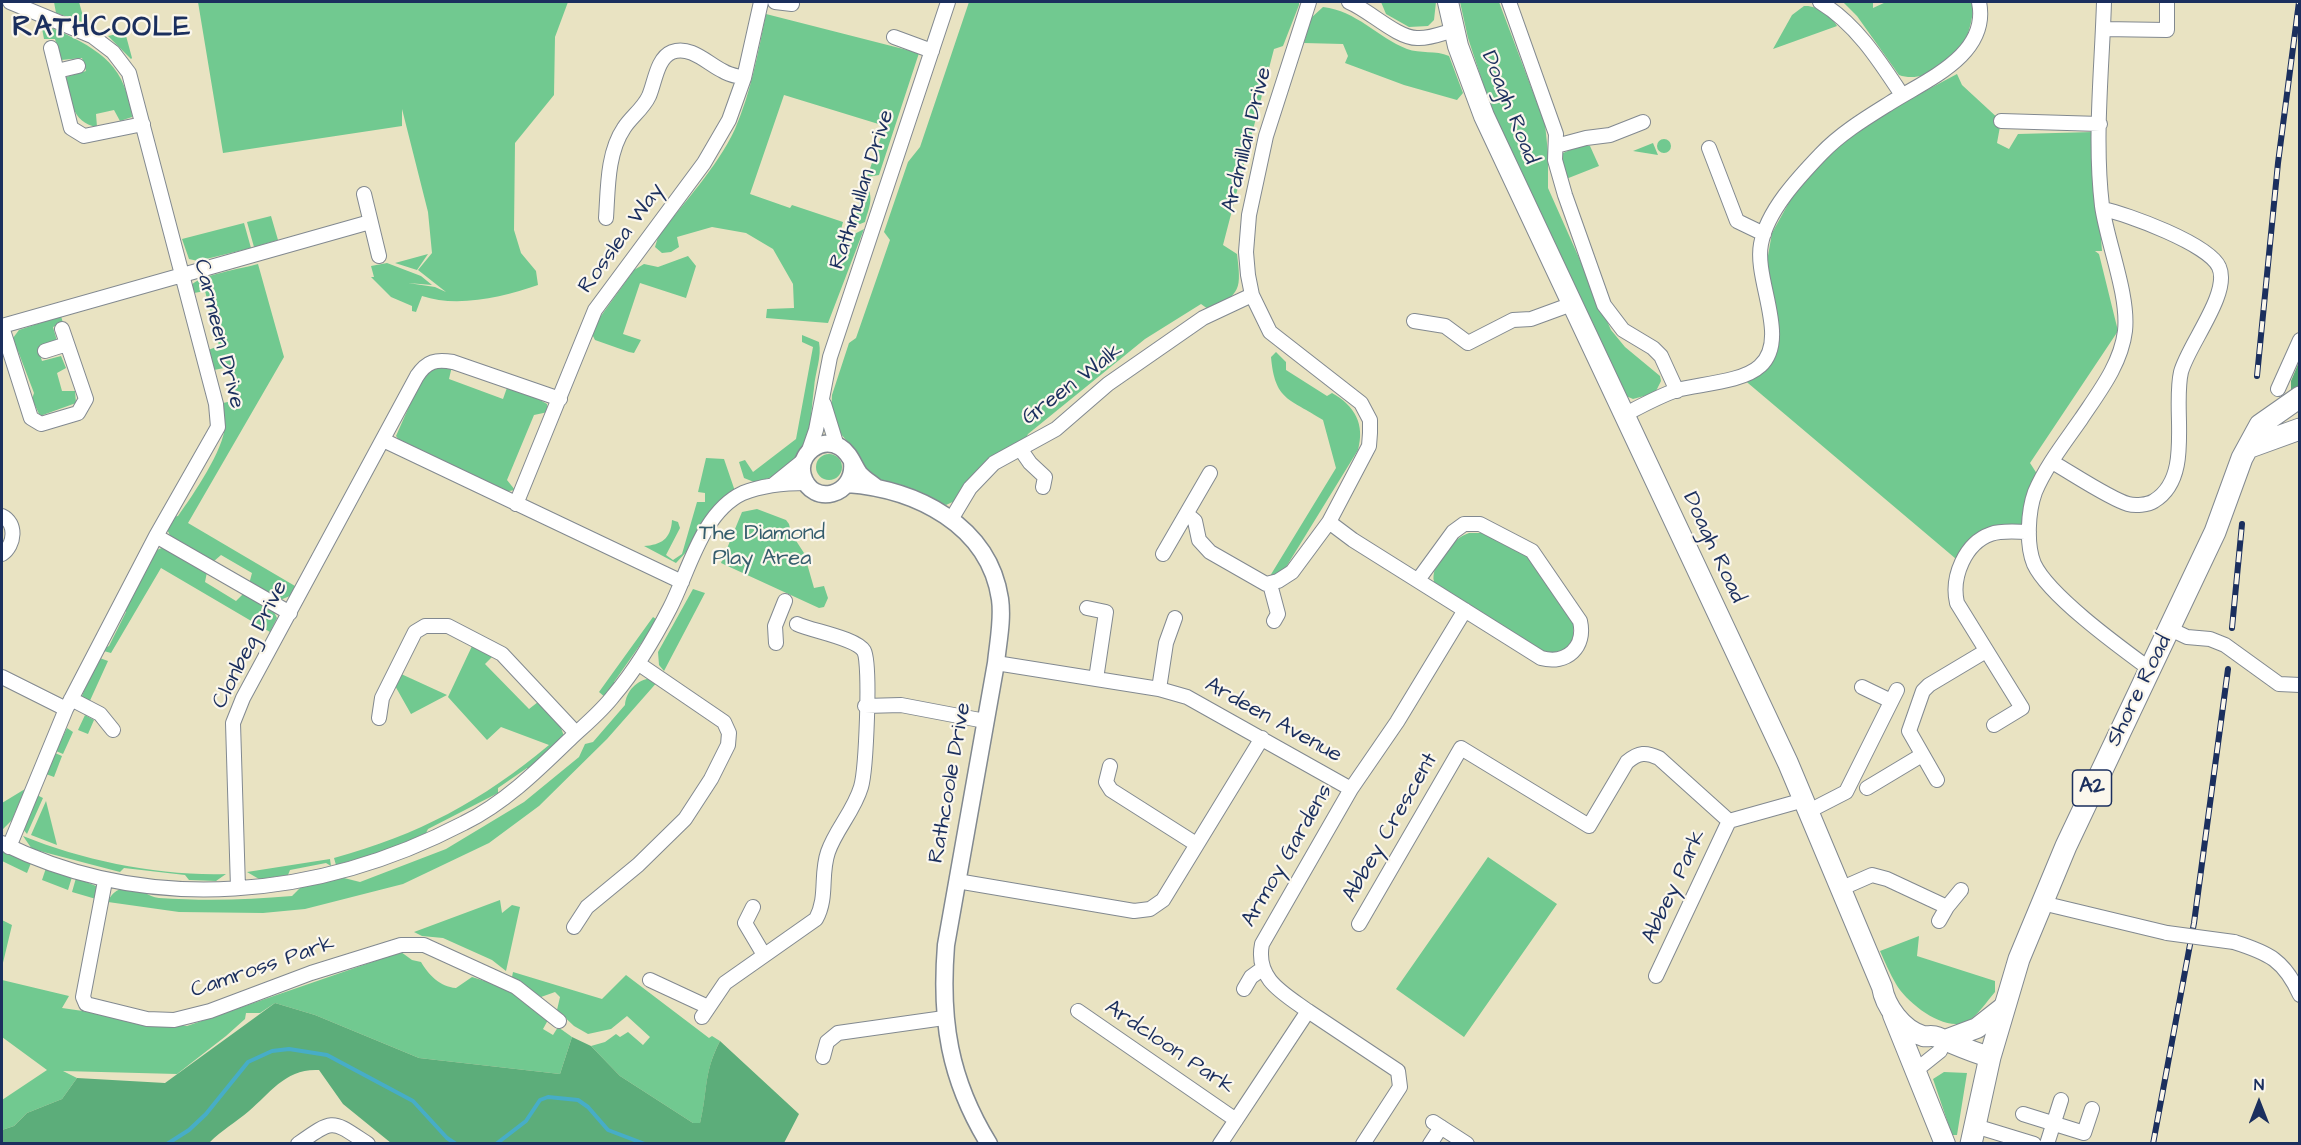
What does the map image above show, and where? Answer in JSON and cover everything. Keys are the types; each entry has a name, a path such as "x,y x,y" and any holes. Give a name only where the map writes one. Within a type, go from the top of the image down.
{"main road":[{"name":"Doagh Road","path":"1448,2 1454,30 1484,116 1806,806 1882,987 1884,1001 1892,1012 1945,1143"},
{"name":"Shore Road","path":"1973,1135 1990,1057 2019,959 2094,785 2151,670 2223,513 2242,458 2260,425 2300,397"},
{"path":"2250,447 2300,429"},
{"path":"1882,987 1906,1009 1929,1025 1939,1038"},
{"path":"1939,1038 1977,1028 2005,1006"},
{"path":"1892,1012 1923,1036 1939,1038 1990,1057"}],"street":[{"name":"Carmeen Drive","path":"5,845 68,704 156,536 218,427 216,404 129,74 113,52 92,36 10,2"},
{"name":"Rosslea Way","path":"516,504 595,310 704,163 729,120 744,78 762,2"},
{"path":"776,2 792,4"},
{"name":"Rathmullan Drive","path":"806,457 816,430 830,357 948,2"},
{"name":"Ardmillan Drive","path":"1309,2 1266,136 1249,215 1246,252 1252,295 1269,332 1345,388 1361,403 1370,420 1369,446 1329,522"},
{"path":"1349,2 1405,36 1416,39 1454,30"},
{"path":"1374,2 1378,18"},
{"path":"1509,2 1556,134 1556,160 1565,195 1604,305 1623,330 1653,348 1661,356 1677,390"},
{"path":"1820,2 1847,23 1876,55 1902,95"},
{"path":"1624,415 1677,390 1743,375 1761,365 1771,347 1772,326 1760,267 1764,234 1768,222 1803,173 1828,147 1902,95 1939,75 1962,54 1972,39 1982,14 1979,2"},
{"path":"2104,2 2100,124 2103,209 2121,294 2125,328 2122,346 2100,391 2052,462 2034,495 2029,532 2033,562 2046,583 2151,670"},
{"path":"2103,29 2167,30 2168,2"},
{"path":"894,38 932,51"},
{"path":"51,48 71,128 76,133 84,136 143,124"},
{"path":"606,218 611,164 617,141 648,98 662,60 673,52 685,52 699,56 724,72 744,78"},
{"path":"57,71 78,66"},
{"path":"2001,121 2100,124"},
{"path":"1556,146 1586,138 1610,135 1643,122"},
{"path":"1709,148 1737,221 1764,234"},
{"path":"363,194 379,256"},
{"path":"2052,462 2127,504 2144,504 2155,501 2168,488 2178,465 2181,372 2222,280 2219,266 2205,250 2126,213 2103,209"},
{"path":"62,329 86,399 78,413 41,424 31,418 2,327 182,273 370,222"},
{"name":"Green Walk","path":"952,518 970,488 1000,459 1021,450 1056,429 1108,384 1203,318 1252,295"},
{"path":"1414,321 1445,326 1468,343 1513,320 1531,319 1572,304"},
{"path":"2278,389 2300,340"},
{"path":"45,351 67,344"},
{"name":"Clonbeg Drive","path":"238,888 233,723 243,698 417,376 424,366 437,359 453,362 560,399"},
{"name":"Rathmullan Drive","path":"822,393 827,420 837,446"},
{"path":"383,441 682,582"},
{"path":"771,486 806,457 822,444 837,446 849,455 852,462 851,477 847,484 835,493 819,493 807,483 802,468 806,457"},
{"path":"1021,450 1030,463 1046,477"},
{"name":"Rathcoole Drive","path":"852,462 877,488"},
{"path":"1163,554 1210,473"},
{"path":"5,845 58,868 105,881 167,888 238,888 283,884 355,869 466,823 513,790 613,698 639,664 707,528 725,506 742,494 771,486 807,483"},
{"name":"Rathcoole Drive","path":"847,484 877,488 920,502 952,518 977,543 993,573 1000,599 1001,623 996,663 946,945 942,989 944,1018 953,1065 963,1095 989,1143"},
{"path":"1186,514 1195,521 1198,538 1210,552 1263,583 1270,584 1285,578 1298,567 1329,522 1418,580 1465,610 1549,660 1563,659 1575,650 1580,642 1582,632 1580,621 1539,558 1526,546 1480,524 1472,523 1459,527 1418,580"},
{"path":"2,516 8,519 12,526 12,535 6,552 2,554"},
{"path":"1994,725 2022,708 1957,603 1954,589 1956,578 1975,542 1993,533 2029,532"},
{"path":"156,536 290,613"},
{"path":"1270,584 1278,614 1274,621"},
{"path":"777,643 775,626 785,601"},
{"path":"1087,608 1106,612 1096,679"},
{"name":"Armoy Gardens","path":"1262,969 1259,957 1262,944 1351,789 1397,722 1465,610"},
{"path":"1159,689 1166,643 1175,618"},
{"path":"379,718 382,698 415,632 425,626 435,624 448,626 502,654 576,734"},
{"path":"650,980 704,1012 725,983 816,919 823,906 828,853 861,787 867,749 865,706 867,668 865,652 859,645 797,624"},
{"path":"2170,629 2187,638 2210,639 2225,645 2279,684 2300,685"},
{"path":"1937,780 1909,731 1923,691 1986,651"},
{"name":"Ardeen Avenue","path":"996,663 1159,689 1187,697 1351,789"},
{"path":"574,927 587,907 638,865 684,819 711,779 728,745 729,734 724,722 639,664"},
{"path":"2,677 68,704 100,714 113,730"},
{"name":"Abbey Park","path":"1656,976 1730,821 1806,806 1846,792 1894,695 1862,687"},
{"path":"865,706 901,705 985,721"},
{"path":"957,881 1134,911 1150,909 1163,900 1262,738"},
{"name":"Abbey Crescent","path":"1359,924 1461,748 1589,826 1627,762 1636,754 1648,753 1659,758 1730,821"},
{"path":"1867,788 1922,755"},
{"path":"1110,766 1106,782 1111,790 1196,844"},
{"path":"1840,889 1872,875 1887,879 1947,907"},
{"name":"Camross Park","path":"105,881 82,997 86,1004 147,1019 174,1020 210,1011 310,973 401,945 415,944 508,983 559,1021"},
{"path":"1939,921 1961,890"},
{"path":"2042,903 2167,933 2234,942 2265,952 2283,966 2300,995"},
{"path":"753,907 745,923 764,955"},
{"path":"1244,988 1251,977 1262,969 1269,982 1398,1071 1401,1087 1363,1143"},
{"name":"Ardcloon Park","path":"1078,1011 1236,1120"},
{"path":"1220,1143 1308,1011"},
{"path":"823,1057 827,1042 838,1033 944,1018"},
{"path":"1915,1071 1940,1051 1939,1038"},
{"path":"2047,1143 2061,1100"},
{"path":"2023,1114 2084,1133 2092,1109"},
{"path":"298,1143 330,1124 338,1125 368,1143"},
{"path":"1430,1143 1437,1124 1467,1143"},
{"path":"1973,1135 2034,1143"}],"green space":[{"path":"54,2 79,2 85,23 56,13"},
{"path":"198,2 568,2 555,37 554,95 515,143 514,230 521,253 536,271 538,285 480,300 450,301 422,296 416,312 412,311 412,306 391,297 371,277 374,277 371,266 387,263 421,276 432,285 408,283 435,287 446,292 418,270 432,253 428,212 402,109 402,126 223,153"},
{"path":"969,2 1299,2 1299,5 1283,46 1274,49 1223,245 1237,254 1239,283 1237,289 1219,304 1208,309 1201,304 1145,339 1028,434 1015,449 983,467 957,500 946,505 876,481 869,476 853,448 833,425 831,415 832,395 849,343 856,338 890,240 884,232 908,162 920,147"},
{"path":"1381,2 1436,2 1434,20 1428,26 1409,27 1386,14"},
{"path":"1460,2 1499,2 1545,124 1548,188 1611,330 1625,347 1660,376 1661,381 1655,393 1633,399 1626,396 1491,108 1468,38"},
{"path":"1843,2 1873,2 1873,8 1886,2 1973,2 1973,7 1967,37 1958,55 1939,70 1923,76 1906,77 1899,75 1857,16"},
{"path":"1804,6 1814,7 1823,12 1837,26 1773,49 1792,15"},
{"path":"1323,7 1335,9 1357,19 1407,49 1449,56 1463,93 1457,100 1404,85 1345,63 1348,56 1343,44 1304,43 1311,18"},
{"path":"766,14 919,53 879,175 867,177 885,126 784,95 750,194 790,208 792,205 843,222 840,233 845,239 864,229 828,323 766,318 767,309 794,308 793,284 773,249 746,233 712,227 677,237 679,247 671,252 662,253 655,247 658,237 719,158 735,129 750,87"},
{"path":"41,23 93,49 114,68 127,94 132,117 120,121 114,110 96,114 97,127 88,125 77,115 73,108 66,77 86,71 82,58 61,60 55,39 44,39"},
{"path":"125,32 132,58 131,59 108,36"},
{"path":"1957,74 1962,85 2001,121 1997,143 2009,149 2018,134 2093,132 2102,251 2095,251 2099,254 2118,331 2030,463 2041,480 2029,532 1979,538 1962,564 1742,378 1778,335 1766,267 1772,233 1802,179 1865,123"},
{"path":"1661,139 1667,139 1671,146 1667,153 1661,153 1657,149 1657,143"},
{"path":"1653,143 1658,155 1633,151"},
{"path":"1582,145 1590,146 1599,166 1566,179 1562,166 1563,153"},
{"path":"865,183 870,193 870,202 865,222 860,224 854,221"},
{"path":"271,216 278,240 254,247 247,222"},
{"path":"244,223 251,248 198,261 189,259 182,239"},
{"path":"428,254 417,270 395,263"},
{"path":"688,256 696,266 686,298 640,283 623,334 641,340 634,353 595,340 592,334 593,327 634,270 644,264 658,267"},
{"path":"258,264 284,357 188,523 295,586 290,596 280,600 249,584 252,573 221,555 213,562 171,538 167,529 172,517 178,516 214,459 225,425 220,418 220,407 224,406 223,403 237,400 229,367 214,370 208,350 219,346 205,291 194,293 192,285 211,275"},
{"path":"61,316 63,323 53,327 57,341 38,349 42,361 61,356 66,368 57,373 62,391 75,391 76,403 40,416 32,399 34,393 18,351 14,349 13,338 19,330"},
{"path":"802,335 819,342 820,348 809,437 805,450 799,460 789,469 754,482 744,478 739,462 745,460 753,472 796,439 813,347 802,342"},
{"path":"1276,352 1286,362 1286,370 1327,396 1332,393 1347,404 1359,424 1360,441 1358,450 1283,572 1270,576 1336,468 1323,420 1293,402 1280,390 1271,357"},
{"path":"453,362 449,379 503,399 509,382 547,404 548,412 534,415 507,480 515,490 503,492 402,444 396,436 423,375 436,365"},
{"path":"2299,362 2299,388 2291,390 2291,381"},
{"path":"829,454 838,458 842,467 838,476 829,480 820,476 816,467 820,458"},
{"path":"706,458 724,459 737,497 676,563 644,546 664,540 670,532 672,520 678,522 680,528 666,555 673,560 682,554 697,502 705,502 705,493 698,492"},
{"name":"The Diamond Play Area","path":"757,509 786,520 789,524 791,533 804,553 814,588 824,586 828,598 824,607 819,608 721,563 742,512"},
{"path":"1469,533 1486,533 1526,554 1573,624 1573,641 1566,648 1557,652 1544,652 1442,590 1434,582 1436,567 1444,553 1456,540"},
{"path":"164,547 207,572 205,582 236,601 243,594 273,610 277,618 270,632 161,568 111,653 100,650 109,646 126,612 125,603 152,552"},
{"path":"693,589 705,593 664,671 659,665 658,652"},
{"path":"653,617 659,621 652,635 647,635 614,682 615,687 606,698 599,692"},
{"path":"473,644 493,656 485,664 529,709 538,702 560,725 565,739 532,769 527,768 498,788 498,793 428,829 426,833 387,850 336,865 334,858 394,839 448,814 499,783 549,745 501,727 487,740 448,697"},
{"path":"97,657 108,661 88,705 82,700 82,696"},
{"path":"399,673 447,695 411,714 394,684"},
{"path":"651,678 659,680 607,739 539,806 489,843 403,884 305,909 263,913 179,912 108,902 116,891 129,888 155,897 176,899 226,900 292,896 301,887 344,878 360,882 446,849 524,802 579,757 585,744 593,742 625,705 633,687"},
{"path":"85,715 94,720 88,734 78,730"},
{"path":"67,728 73,732 63,754 56,751"},
{"path":"55,753 62,756 54,777 46,774"},
{"path":"25,789 12,820 2,830 2,803"},
{"path":"37,795 43,798 27,834 22,828"},
{"path":"46,801 57,845 31,835"},
{"path":"23,836 71,853 123,865 175,872 226,874 216,881 189,880 185,875 124,868 120,872 32,849"},
{"path":"2,851 31,863 27,873 2,861"},
{"path":"1488,857 1557,904 1464,1037 1396,989"},
{"path":"330,859 331,866 326,863 290,870 288,875 259,879 247,872"},
{"path":"46,868 72,877 68,890 42,880"},
{"path":"76,878 96,886 96,899 72,892"},
{"path":"500,900 502,913 512,905 520,907 506,971 492,960 443,938 422,936 414,932"},
{"path":"2,920 12,925 2,967"},
{"path":"1919,936 1917,956 1995,981 1995,992 1970,1020 1957,1024 1937,1019 1917,1007 1896,984 1880,951"},
{"path":"401,952 412,960 421,962 435,979 450,987 456,988 472,977 507,988 548,1020 543,1029 553,1035 558,1027 572,1037 560,1074 419,1058 315,1015 275,1003 260,1013 246,1013 245,1019 226,1036 177,1074 63,1071 77,1078 62,1099 27,1113 14,1126 2,1130 2,1100 47,1070 2,1037 2,980 69,996 62,1008 187,1026"},
{"path":"513,972 602,999 626,975 709,1038 712,1036 720,1041 708,1073 700,1123 693,1123 620,1076 591,1046 605,1042 616,1034 620,1037 628,1032 643,1045 650,1037 627,1016 611,1029 588,1034 574,1026 557,1010 560,997 555,992 541,997 512,977"},
{"path":"275,1003 315,1015 419,1058 560,1074 572,1037 591,1046 620,1076 693,1123 700,1123 708,1073 720,1041 799,1114 784,1143 391,1143 343,1104 319,1070 307,1070 288,1077 209,1143 2,1143 2,1130 14,1126 27,1113 62,1099 77,1078 165,1083"},
{"path":"1944,1072 1967,1073 1957,1135 1952,1135 1933,1079"}],"waterway":[{"path":"167,1144 189,1130 206,1114 248,1062 272,1051 289,1049 327,1055 413,1101 447,1138 456,1144"},
{"path":"496,1144 526,1121 540,1100 548,1097 578,1100 588,1107 608,1130 645,1144"}],"railway":[{"path":"2257,376 2278,163 2299,2"},
{"path":"2232,628 2242,524"},
{"path":"2153,1144 2194,923 2228,669"}],"district":[{"name":"RATHCOOLE","path":"102,29"}]}
